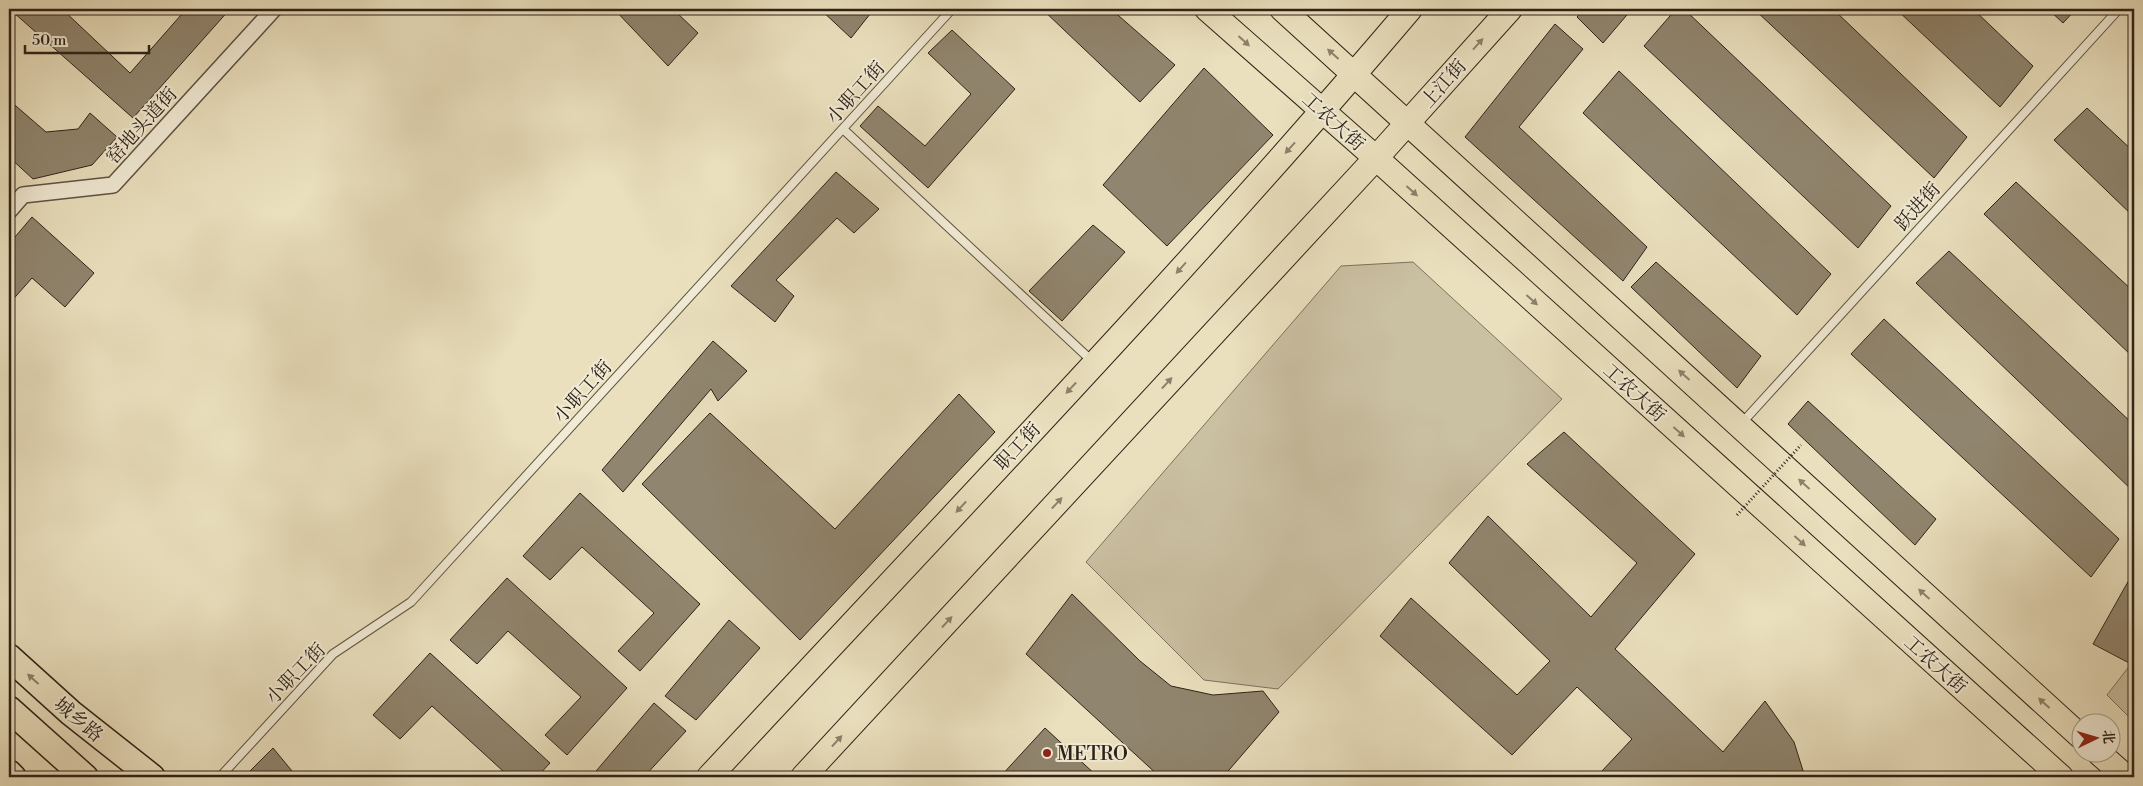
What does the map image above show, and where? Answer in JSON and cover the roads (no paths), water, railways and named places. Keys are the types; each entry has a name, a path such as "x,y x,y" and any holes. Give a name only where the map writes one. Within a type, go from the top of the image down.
{"highway":[{"name":"城乡路","path":"9,657 71,713 152,777"},
{"path":"9,709 85,777"},
{"path":"9,730 61,777"},
{"path":"9,773 13,777"}],"main road":[{"name":"工农大街","path":"1207,9 1376,158 2062,777"},
{"path":"1282,9 2070,727"},
{"path":"1323,112 1410,9"},
{"name":"上江街","path":"1376,158 1510,9"},
{"name":"职工街","path":"709,777 1094,363 1323,112"},
{"path":"804,777 1376,158"},
{"path":"2111,764 2126,777"}],"street":[{"name":"窑地头道街","path":"9,211 23,195 113,185 274,9"}],"lane":[{"name":"小职工街","path":"220,777 333,654 411,602 952,9"},
{"name":"跃进街","path":"1739,425 2119,9"},
{"path":"842,129 1094,363"}],"place":[{"name":"METRO","path":"1047,753"}]}
